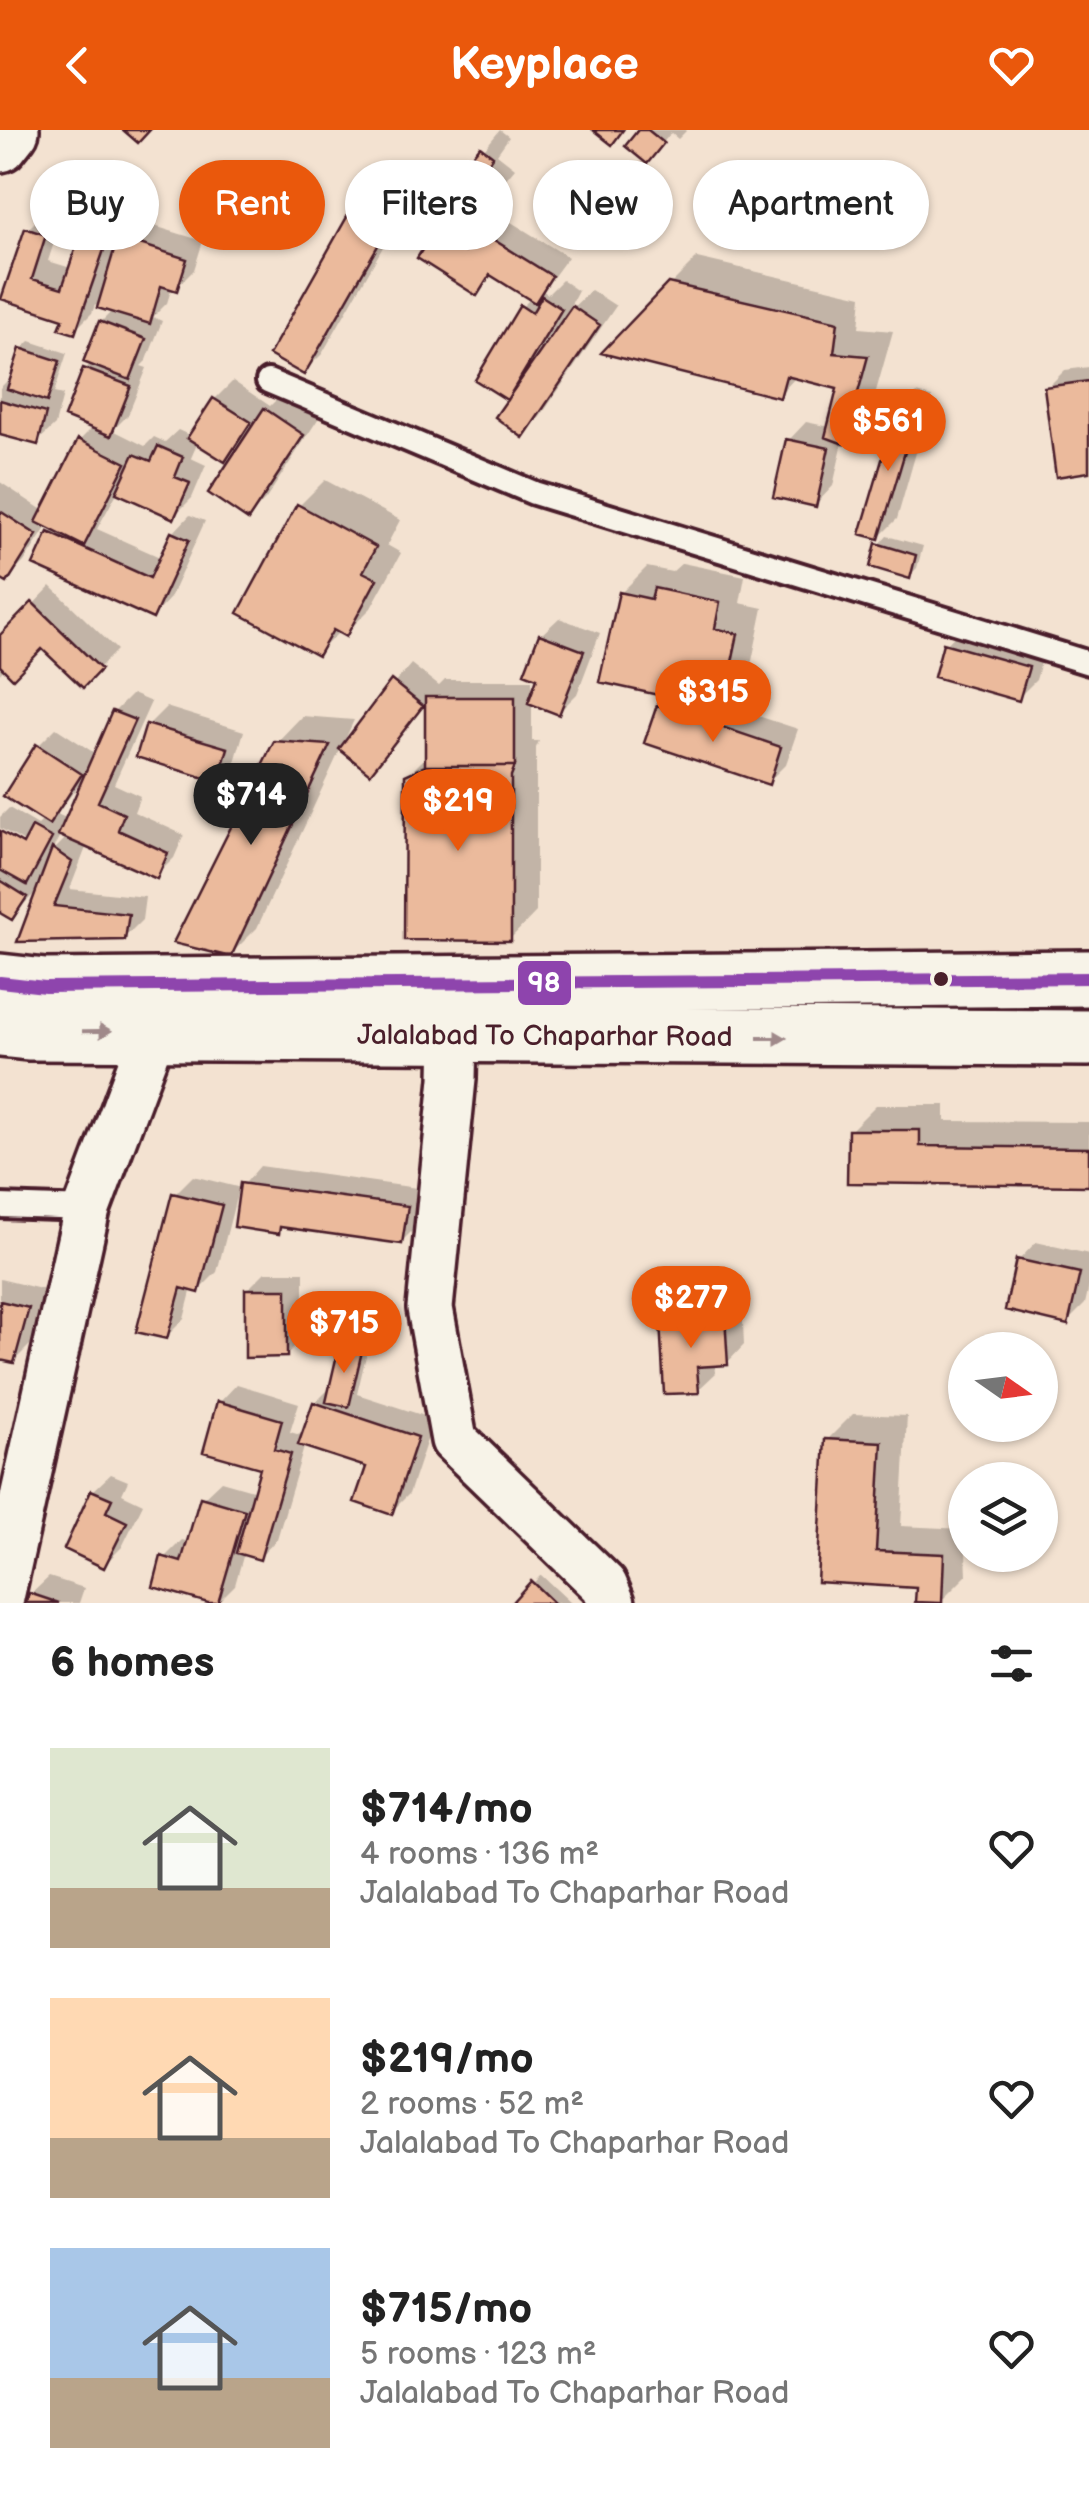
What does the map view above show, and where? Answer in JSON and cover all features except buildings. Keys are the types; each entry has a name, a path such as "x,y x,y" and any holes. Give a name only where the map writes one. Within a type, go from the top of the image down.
{"main road":[{"path":"0,144 11,130"},
{"name":"Jalalabad To Chaparhar Road","path":"0,982 45,987 1089,978"},
{"name":"Jalalabad To Chaparhar Road","path":"0,1029 1089,1038"}],"street":[{"path":"0,1602 87,1209 154,1030"},
{"path":"454,1034 430,1308 454,1440 604,1585 612,1603"}],"lane":[{"path":"268,381 534,494 1089,663"},
{"path":"0,1206 87,1209"}],"transit line":[{"name":"98","path":"0,982 45,987 1089,978"}]}
